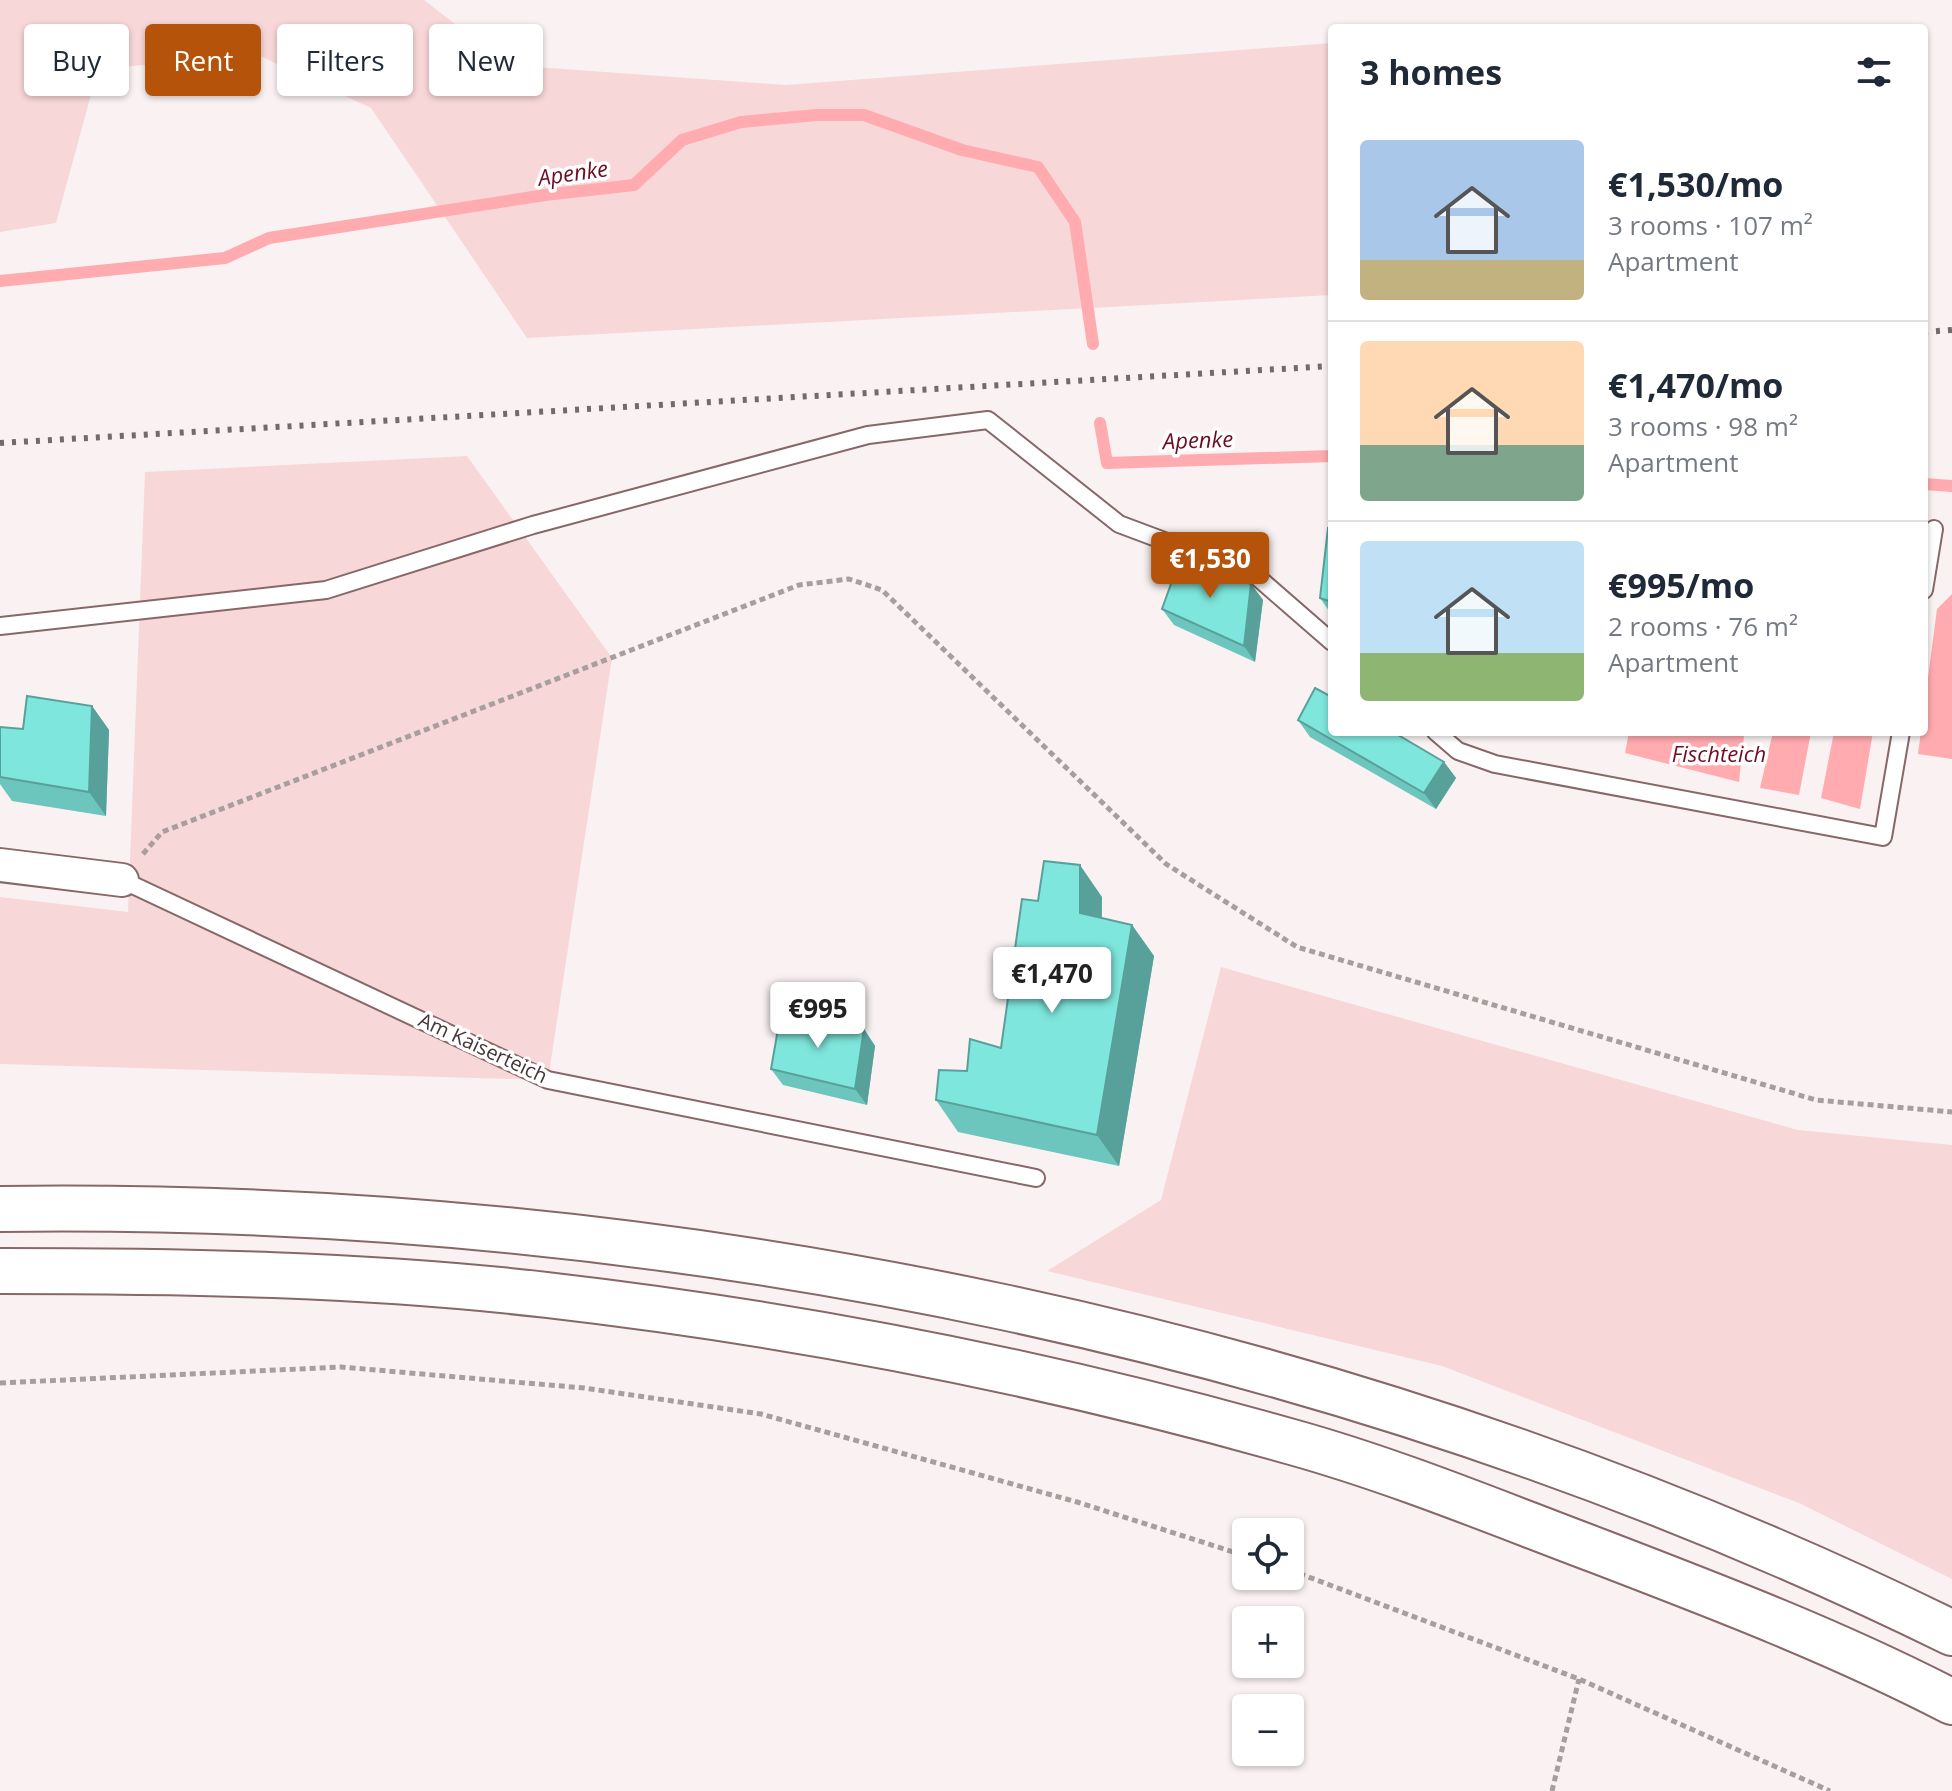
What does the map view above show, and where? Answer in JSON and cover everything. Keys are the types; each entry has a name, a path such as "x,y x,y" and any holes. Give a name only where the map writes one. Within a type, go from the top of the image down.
{"highway":[{"path":"0,1209 231,1211 548,1235 739,1260 939,1293 1085,1326 1289,1379 1451,1427 1750,1539 1952,1633"},
{"path":"0,1271 166,1273 373,1281 545,1295 753,1325 1078,1386 1297,1443 1466,1501 1740,1605 1952,1702"}],"street":[{"name":"Am Kaiserteich","path":"0,865 122,880"}],"lane":[{"path":"0,626 326,590 533,525 868,435 988,420 1119,524 1255,575 1328,639"},
{"path":"1928,566 1934,529"},
{"path":"1441,736 1458,751 1495,764 1883,837 1900,736"},
{"name":"Am Kaiserteich","path":"122,880 548,1080 1036,1178"}],"path":[{"path":"122,880 162,832 799,585 849,579 882,590 1166,864 1297,947 1816,1100 1952,1112"},
{"path":"0,1383 341,1367 584,1388 761,1414 1077,1502 1232,1552"},
{"path":"1304,1575 1579,1679 1830,1791"},
{"path":"1552,1791 1579,1679"}],"shaded area":[{"path":"0,0 424,0 455,24 429,24 429,96 543,96 543,68 786,85 1328,43 1328,295 527,338 371,108 345,96 413,96 413,24 277,24 277,64 261,56 261,24 145,24 145,65 129,66 129,24 24,24 24,96 91,96 56,223 0,232"},
{"path":"467,456 612,658 548,1080 0,1064 0,897 128,912 145,472"},
{"path":"1221,967 1798,1130 1952,1145 1952,1579 1799,1503 1442,1366 1047,1271 1161,1200"}],"water":[{"path":"1952,594 1952,759 1918,754 1920,736 1928,736 1928,678 1937,609"},
{"name":"Fischteich","path":"1628,736 1744,736 1739,782 1625,753"},
{"name":"Fischteich","path":"1772,736 1810,736 1799,795 1760,788"},
{"name":"Fischteich","path":"1833,736 1872,736 1860,809 1821,798"}],"building":[{"path":"1328,528 1328,601 1320,598"},
{"path":"1181,556 1251,584 1244,646 1162,609"},
{"path":"1315,688 1328,695 1328,736 1400,736 1444,762 1424,793 1298,720"},
{"path":"27,696 92,706 89,792 0,777 0,727 23,729"},
{"path":"1044,861 1080,865 1080,913 1132,925 1097,1135 936,1100 939,1070 967,1071 970,1039 1001,1048 1022,899 1038,901"},
{"path":"781,1012 864,1029 855,1089 771,1069"}],"waterway":[{"name":"Apenke","path":"0,281 225,258 269,238 545,195 634,185 682,140 741,122 817,115 864,115 962,150 1038,167 1075,222 1093,344"},
{"name":"Apenke","path":"1100,423 1107,463 1328,456"},
{"name":"Apenke","path":"1928,484 1952,486"}],"railway":[{"path":"1928,332 1952,330"},
{"path":"0,443 1328,366"}]}
